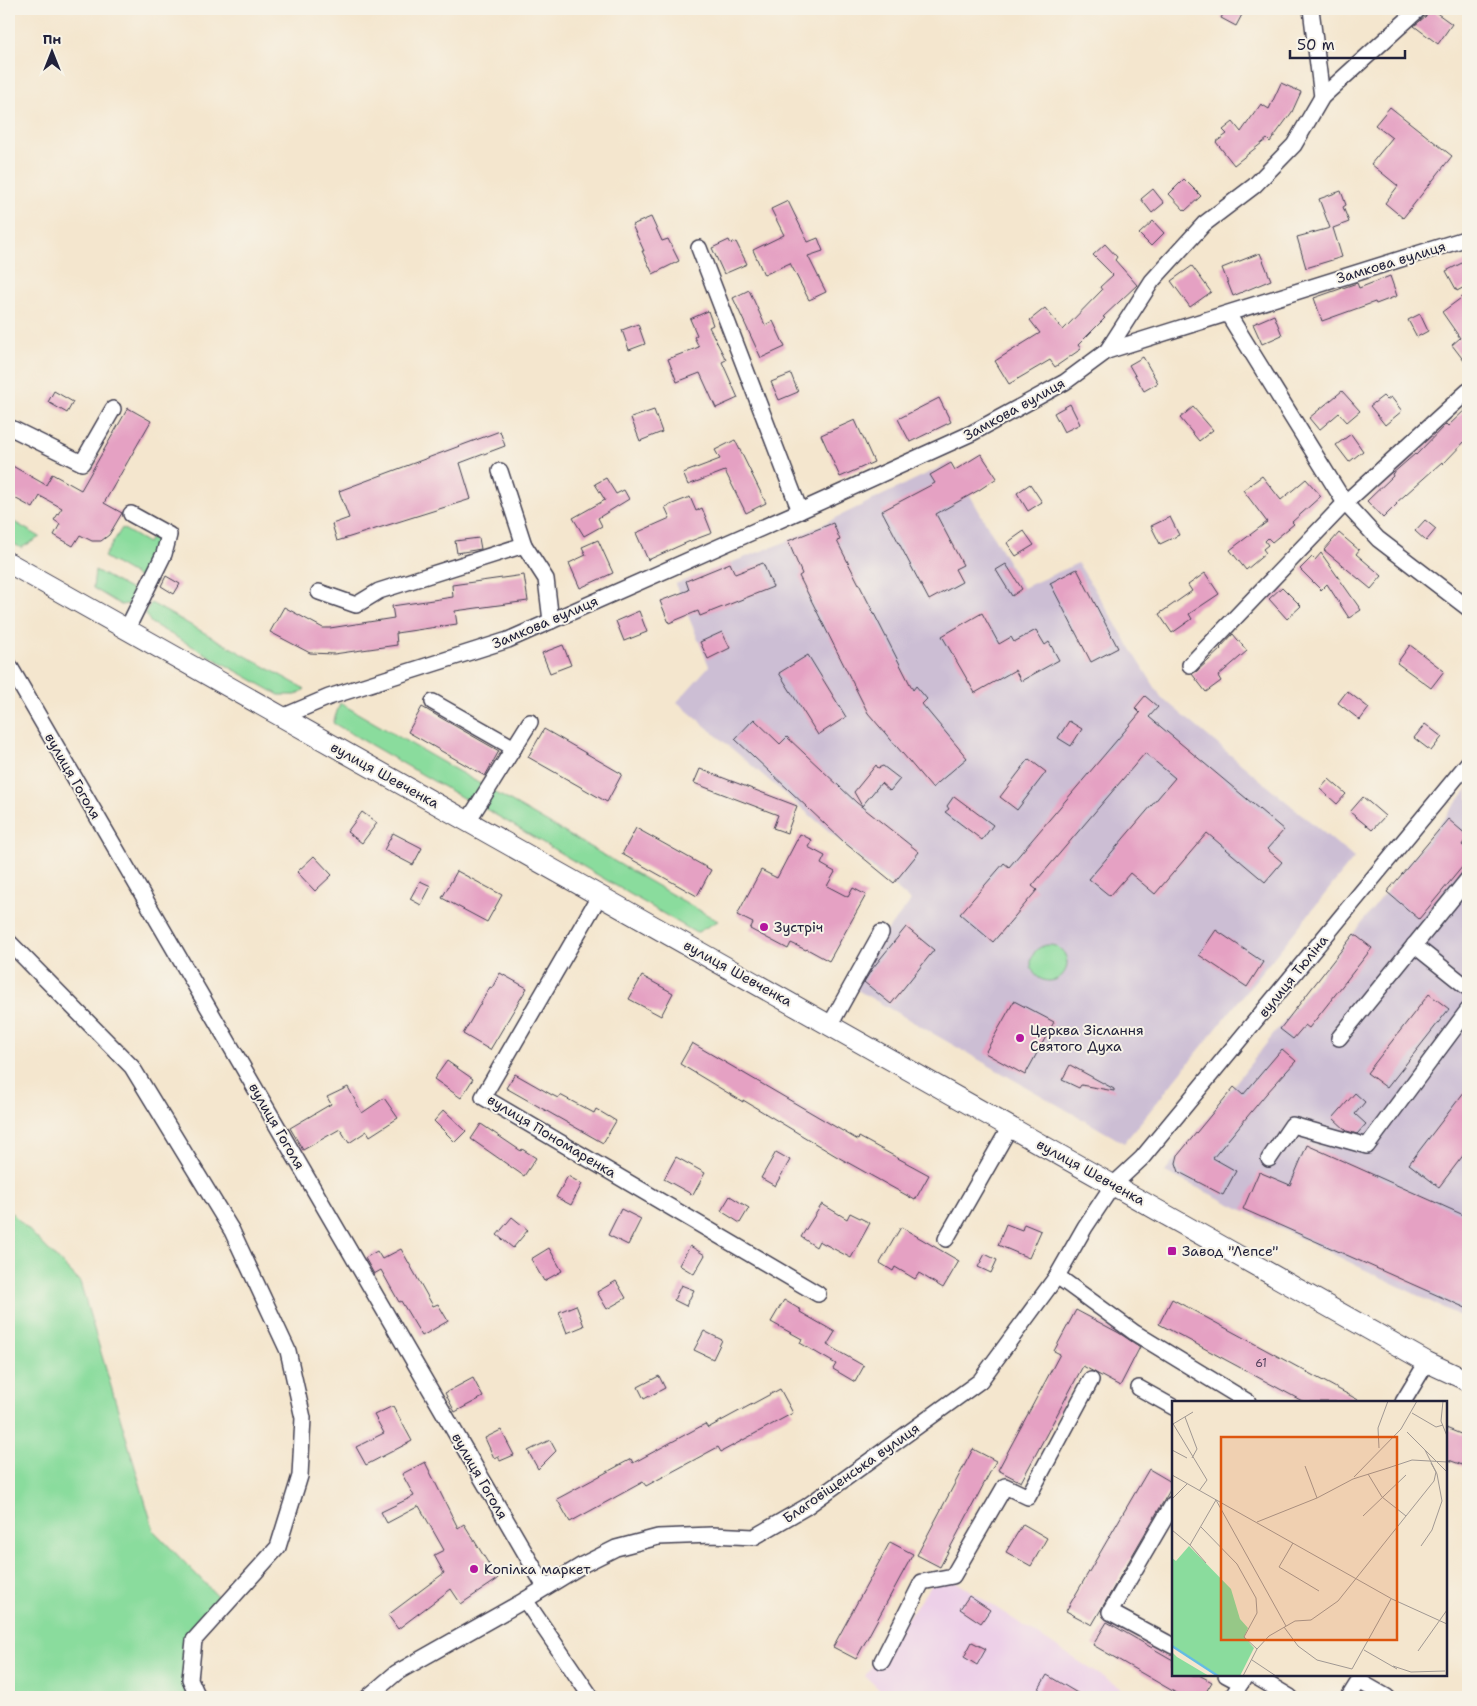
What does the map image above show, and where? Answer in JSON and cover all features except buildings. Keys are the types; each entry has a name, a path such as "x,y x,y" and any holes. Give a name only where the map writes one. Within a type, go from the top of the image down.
{"main road":[{"name":"вулиця Шевченка","path":"9,563 1427,1362 1468,1380"}],"street":[{"path":"1311,9 1322,97"},
{"path":"1107,351 1152,281 1204,224 1254,186 1294,145 1322,97 1419,9"},
{"name":"Замкова вулиця","path":"282,717 329,697 508,640 800,511 972,433 1065,382 1107,351 1468,238"},
{"path":"699,248 800,511"},
{"path":"1228,314 1344,503 1378,539 1468,608"},
{"path":"1190,665 1344,503 1468,391"},
{"path":"9,427 82,463 113,409"},
{"path":"500,471 524,545 546,579 552,620"},
{"path":"127,630 164,554 169,535 132,514"},
{"path":"319,592 356,605 379,591 524,545"},
{"name":"вулиця Гоголя","path":"9,665 545,1587"},
{"path":"433,702 514,748"},
{"path":"468,822 530,722"},
{"name":"вулиця Тюліна","path":"1113,1185 1142,1158 1468,762"},
{"path":"1339,1038 1468,878"},
{"name":"вулиця Пономаренка","path":"600,895 483,1097 818,1294"},
{"path":"830,1025 881,933"},
{"path":"9,942 132,1067 232,1231 288,1351 303,1418 300,1476 278,1547 194,1640 190,1679 198,1697"},
{"path":"1414,945 1468,988"},
{"path":"1269,1159 1292,1125 1366,1146 1468,1010"},
{"path":"946,1239 1010,1127"},
{"name":"Благовіщенська вулиця","path":"368,1697 396,1673 616,1548 658,1537 712,1535 754,1537 806,1506 980,1380 1057,1276 1085,1227 1113,1185"},
{"path":"1057,1276 1135,1333 1246,1401"},
{"path":"1404,1401 1427,1362"},
{"path":"882,1661 922,1582 953,1576 1005,1486 1028,1497 1091,1380"},
{"path":"1139,1388 1172,1406"},
{"path":"1172,1506 1110,1612 1172,1645"},
{"path":"525,1600 590,1697"},
{"path":"1232,1697 1247,1677 1290,1697"},
{"path":"1349,1697 1359,1681 1386,1697"}],"shaded area":[{"path":"951,462 1023,588 1078,563 1161,697 1354,858 1124,1143 845,983 911,901 677,702 709,666 675,584 788,541"},
{"path":"1468,788 1468,1320 1165,1172"},
{"path":"941,1572 1134,1697 887,1697 865,1676"}],"green space":[{"path":"9,519 40,537 21,548 9,541"},
{"path":"122,528 148,543 155,531 166,537 142,579 104,557"},
{"path":"95,570 139,594 135,603 121,605 93,588"},
{"path":"151,603 305,689 296,695 279,695 151,623 145,613"},
{"path":"340,703 718,921 696,933 484,808 487,790 468,801 333,723"},
{"path":"1049,945 1062,950 1067,963 1062,976 1049,981 1036,976 1031,963 1036,950"},
{"path":"9,1210 80,1282 154,1531 226,1605 194,1640 198,1697 9,1697"}],"place":[{"name":"Зустріч","path":"764,927"},
{"name":"Церква Зіслання Святого Духа","path":"1020,1038"},
{"name":"Завод \"Лепсе\"","path":"1172,1251"},
{"name":"Копілка маркет","path":"474,1569"}]}
